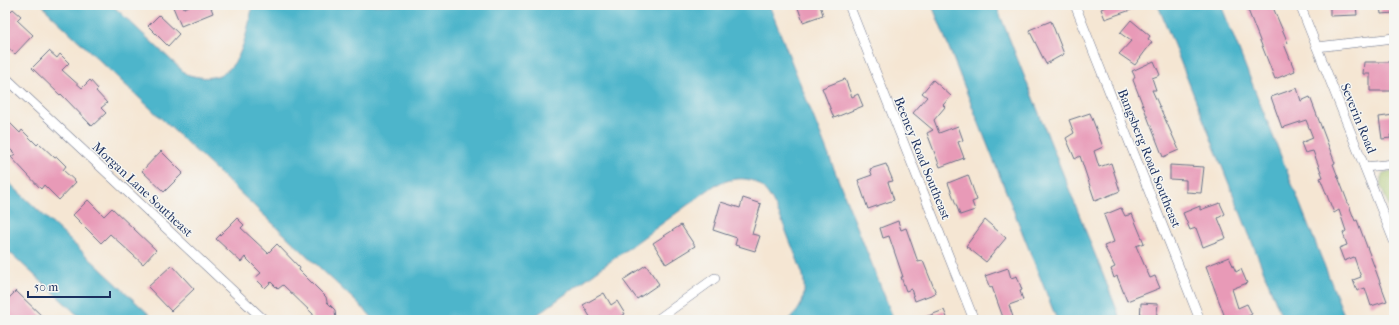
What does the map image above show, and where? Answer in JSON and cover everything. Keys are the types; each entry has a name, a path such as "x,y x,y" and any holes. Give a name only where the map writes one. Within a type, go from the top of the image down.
{"street":[{"name":"Beeney Road Southeast","path":"849,5 974,320"},
{"name":"Bangsberg Road Southeast","path":"1075,5 1200,320"},
{"name":"Severin Road","path":"1300,5 1394,241"},
{"path":"1317,47 1394,38"},
{"name":"Morgan Lane Southeast","path":"5,77 264,320"},
{"path":"1365,167 1394,164"},
{"path":"657,320 715,278"}],"green space":[{"path":"1394,170 1394,219 1380,184 1383,173"}],"water":[{"path":"43,5 112,5 186,74 204,77 218,76 228,70 236,60 242,48 253,5 769,5 894,320 788,320 798,310 803,300 803,275 784,226 767,192 760,185 752,181 742,179 730,180 715,185 530,320 374,320 47,11"},
{"path":"932,5 996,5 1121,320 1057,320"},
{"path":"1158,5 1221,5 1346,320 1283,320"},
{"path":"5,179 155,320 83,320 5,248"}],"building":[{"path":"183,5 184,8 192,5 210,5 213,13 181,26 173,7"},
{"path":"797,5 820,5 823,15 803,22"},
{"path":"1104,5 1142,6 1105,19 1101,9 1105,7"},
{"path":"1246,5 1272,5 1288,43 1284,44 1295,71 1275,79"},
{"path":"1330,5 1356,5 1357,15 1330,16"},
{"path":"1380,5 1394,5 1394,13 1381,14"},
{"path":"13,9 21,16 17,20 33,35 15,54 5,45 5,17"},
{"path":"159,15 179,34 168,46 148,26"},
{"path":"1131,20 1150,36 1148,39 1152,42 1135,65 1119,54 1131,41 1120,33"},
{"path":"1051,21 1064,54 1046,64 1029,30"},
{"path":"49,51 57,58 60,54 69,63 62,70 82,88 90,80 98,89 96,91 107,103 101,108 106,113 92,126 61,94 60,95 32,68"},
{"path":"1154,61 1160,75 1152,78 1156,90 1152,90 1179,150 1163,157 1133,80 1135,77 1132,71"},
{"path":"1364,62 1394,62 1394,91 1370,91 1370,74 1363,74"},
{"path":"845,79 852,97 858,94 863,106 834,118 822,88"},
{"path":"933,80 951,96 943,105 945,107 934,120 939,133 958,126 963,140 958,142 964,158 940,167 927,133 933,130 913,113 927,97 922,93"},
{"path":"1297,88 1301,101 1310,97 1335,163 1333,164 1355,221 1357,220 1387,301 1371,306 1365,288 1357,291 1353,280 1361,277 1354,257 1344,261 1339,248 1347,245 1343,233 1346,231 1339,210 1334,213 1320,178 1323,177 1313,151 1305,153 1301,143 1313,138 1306,120 1282,128 1271,97"},
{"path":"1090,113 1103,147 1094,151 1099,167 1111,163 1120,191 1095,201 1080,156 1075,159 1066,138 1074,133 1069,120"},
{"path":"1394,115 1394,134 1390,135 1391,138 1382,139 1379,117"},
{"path":"5,118 20,133 22,130 37,145 39,143 66,166 63,170 76,182 59,200 44,185 41,189 11,157 15,154 5,144"},
{"path":"161,151 183,173 164,192 142,171"},
{"path":"886,164 893,181 888,182 894,200 868,209 858,180 872,175 870,169"},
{"path":"1170,165 1204,167 1201,193 1186,192 1186,180 1170,179"},
{"path":"968,175 977,200 972,202 975,210 960,215 948,183"},
{"path":"743,198 761,204 752,234 760,236 755,251 735,245 737,238 713,230 721,202 740,208"},
{"path":"88,200 104,216 112,208 156,250 143,264 110,234 101,243 73,215"},
{"path":"1220,203 1225,214 1218,218 1226,238 1203,247 1196,228 1190,230 1183,213 1200,206 1200,210"},
{"path":"1121,208 1125,216 1132,214 1144,243 1136,246 1150,278 1155,276 1160,288 1127,301 1117,276 1114,278 1111,269 1115,267 1104,246 1114,242 1104,215"},
{"path":"237,218 244,225 241,228 268,253 277,244 300,268 299,270 326,297 327,302 335,310 336,320 313,320 313,314 283,285 278,289 271,282 265,288 255,278 261,273 245,257 241,262 216,239"},
{"path":"985,220 1006,238 986,262 966,246"},
{"path":"898,221 901,230 906,228 918,262 923,261 936,293 915,301 911,289 906,291 901,277 903,277 889,236 883,238 880,228"},
{"path":"681,225 695,246 666,264 653,243"},
{"path":"1229,257 1236,272 1241,269 1247,283 1232,289 1238,308 1247,304 1252,314 1245,318 1246,320 1226,320 1206,266"},
{"path":"172,265 194,289 171,311 148,287"},
{"path":"646,265 659,284 637,299 623,280"},
{"path":"1008,268 1011,278 1017,276 1022,290 1020,291 1023,300 1009,305 1014,320 1004,320 992,287 990,288 985,276"},
{"path":"16,291 46,320 9,320 5,317 5,302"},
{"path":"604,293 611,305 617,301 625,314 615,320 592,320 583,305"},
{"path":"1141,303 1158,304 1156,320 1140,320"},
{"path":"944,310 948,320 920,320 920,319"}]}
